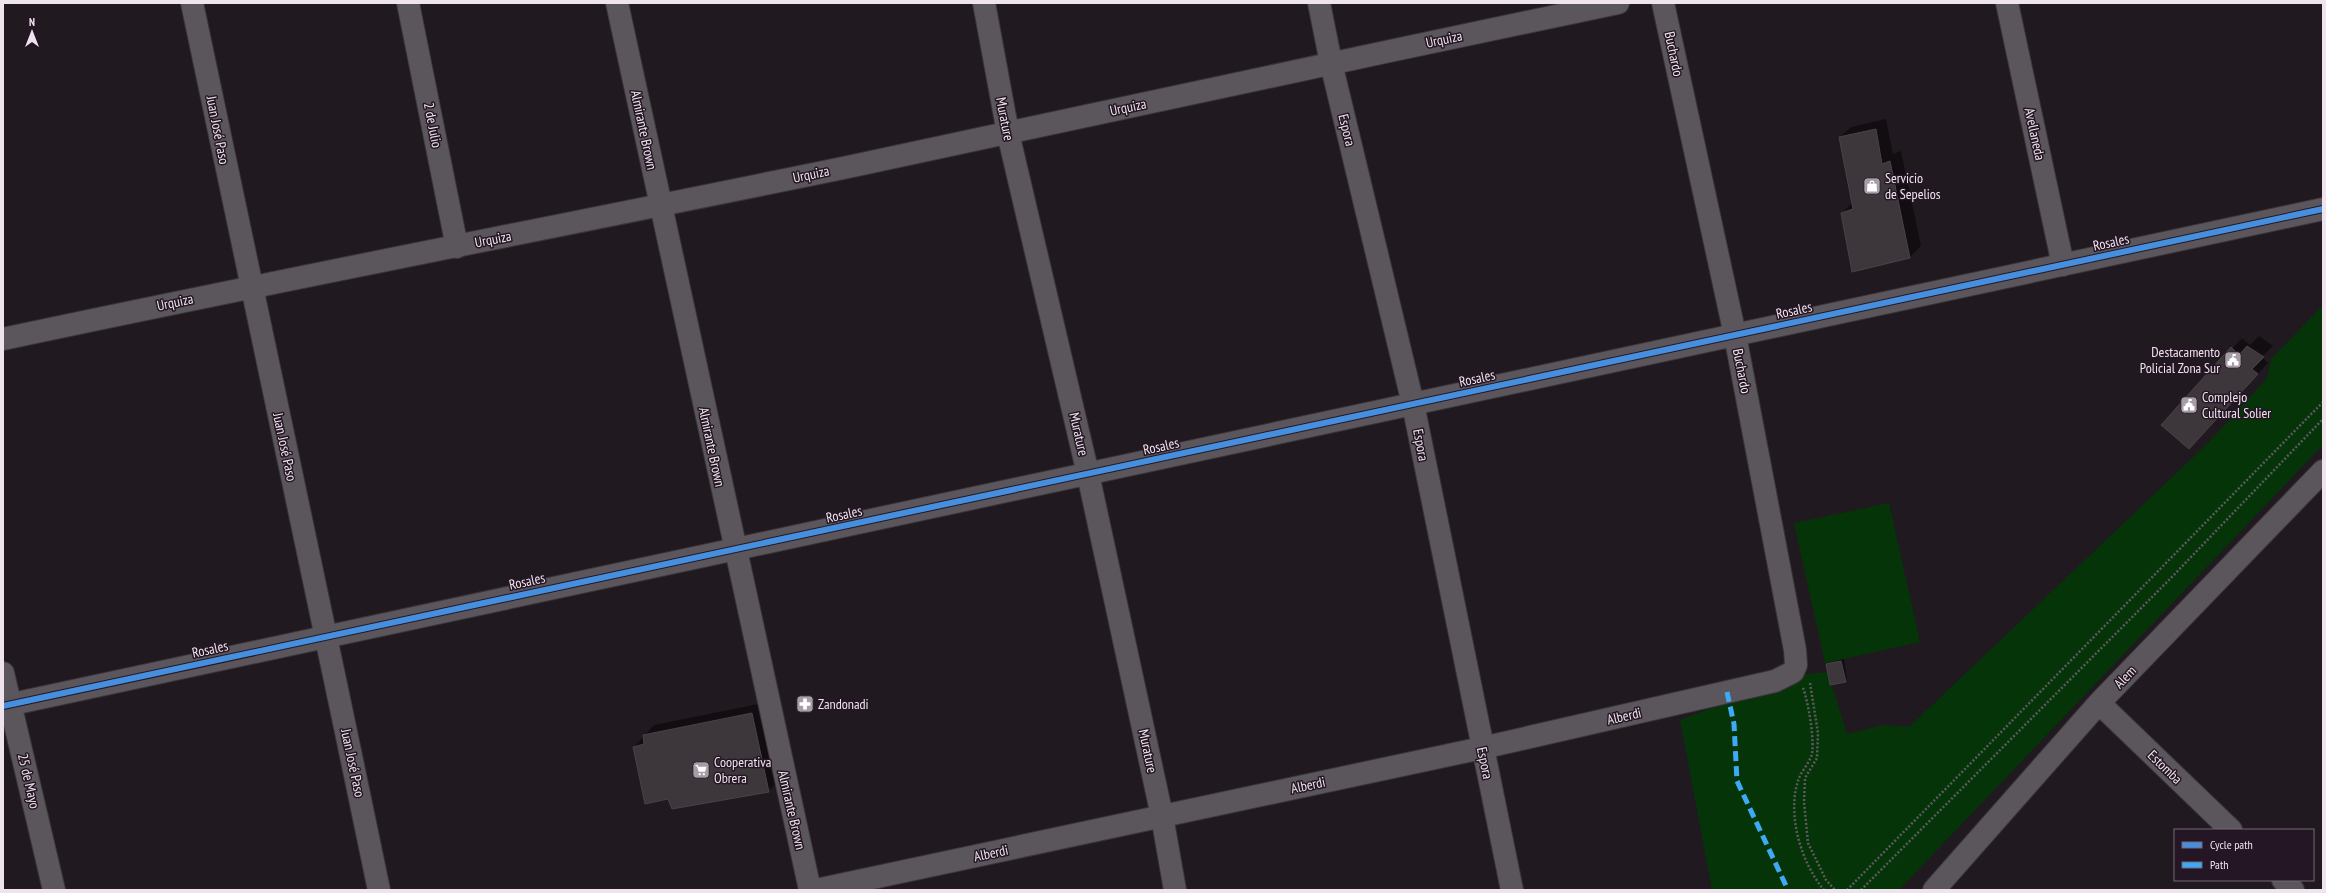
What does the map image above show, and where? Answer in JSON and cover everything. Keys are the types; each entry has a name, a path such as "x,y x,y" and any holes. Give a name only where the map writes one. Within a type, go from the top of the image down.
{"street":[{"name":"Juan José Paso","path":"192,3 250,286 326,636 379,890"},
{"name":"2 de Julio","path":"408,3 457,246"},
{"name":"Almirante Brown","path":"616,3 734,549 810,890"},
{"name":"Murature","path":"984,3 1008,133 1088,474 1162,816 1175,890"},
{"name":"Espora","path":"1318,3 1413,404 1512,890"},
{"name":"Urquiza","path":"3,339 250,286 660,206 1617,3"},
{"name":"Buchardo","path":"1662,3 1735,335 1796,650 1795,669"},
{"name":"Avellaneda","path":"2007,3 2063,265"},
{"name":"Rosales","path":"7,705 2323,209"},
{"name":"Alem","path":"1934,890 2099,703 2323,471"},
{"name":"Alberdi","path":"816,890 1482,748 1774,681 1789,675 1795,669"},
{"name":"25 de Mayo","path":"3,673 7,705 54,890"},
{"name":"Estomba","path":"2099,703 2230,829"},
{"path":"2284,881 2293,890"}],"path":[{"path":"1847,890 2323,402"},
{"path":"1861,890 2170,579 2323,419"},
{"path":"1824,890 1800,845 1794,806 1799,778 1812,756 1808,699 1795,669 1808,669 1818,733 1817,758 1805,778 1804,802 1808,843 1826,880 1834,890"}],"green space":[{"path":"2323,305 2323,445 1899,890 1712,890 1680,720 1797,675 1828,672 1847,734 1883,725 1909,727 2208,443 2267,378 2271,359"},
{"path":"1889,503 1920,642 1825,663 1794,523"}],"building":[{"name":"Servicio de Sepelios","path":"1876,129 1882,164 1890,161 1910,258 1852,272 1841,213 1853,209 1839,137"},
{"path":"2247,346 2264,357 2252,369 2258,374 2189,449 2161,425 2231,347 2239,355"},
{"path":"1841,661 1846,682 1830,685 1826,664"},
{"name":"Cooperativa Obrera","path":"752,713 769,792 672,809 668,799 645,804 633,747 644,744 643,735"}],"marked path":[{"path":"1727,692 1734,724 1737,781 1788,890"}],"cycle path":[{"path":"3,706 2323,209"}],"place":[{"name":"Servicio de Sepelios","path":"1872,186"},
{"name":"Destacamento Policial Zona Sur","path":"2233,360"},
{"name":"Complejo Cultural Solier","path":"2189,405"},
{"name":"Zandonadi","path":"805,704"},
{"name":"Cooperativa Obrera","path":"701,770"}]}
